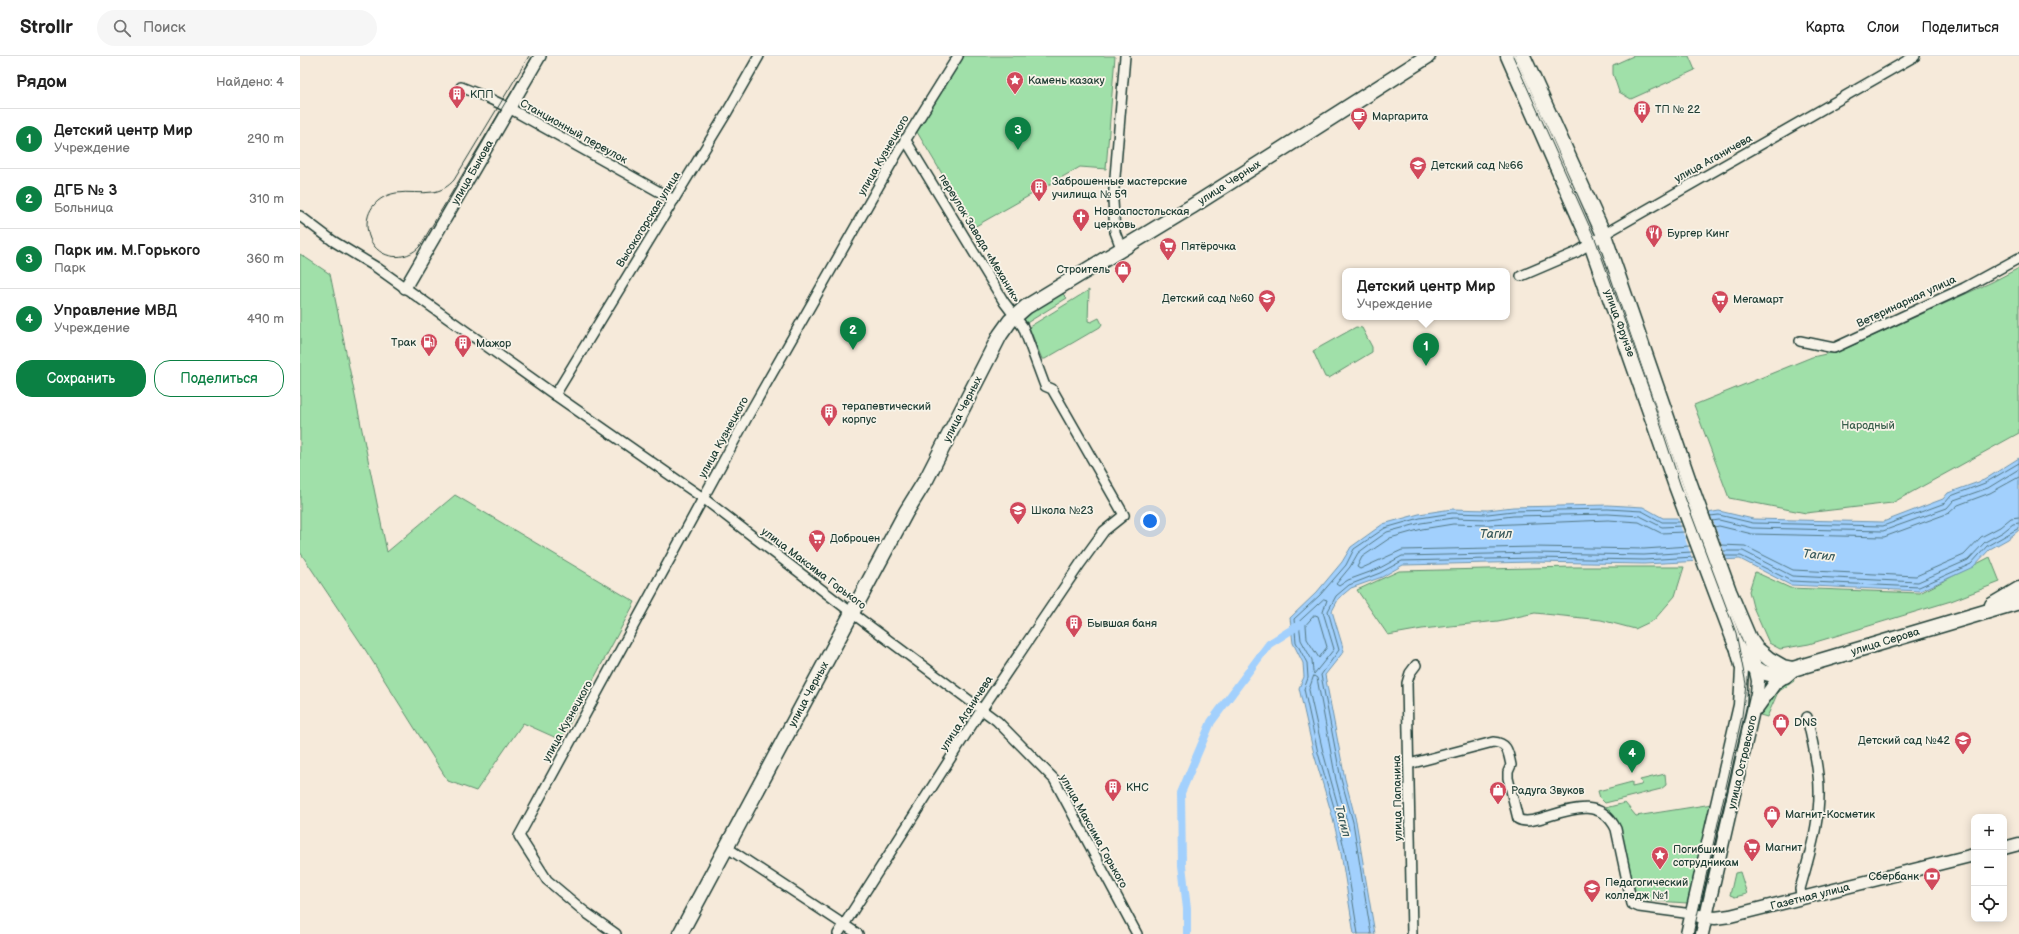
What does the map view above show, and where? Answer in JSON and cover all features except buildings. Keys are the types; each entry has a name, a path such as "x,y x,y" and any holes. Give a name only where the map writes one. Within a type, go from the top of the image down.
{"main road":[{"name":"улица Черных","path":"680,934 906,512 927,478 1000,335 1015,316 1026,307 1121,248 1192,207 1428,56"},
{"name":"улица Фрунзе","path":"1508,56 1591,244 1723,594"},
{"name":"улица Фрунзе","path":"1522,56 1604,235 1682,483"},
{"name":"улица Серова","path":"1976,614 2019,589"},
{"name":"улица Островского","path":"1702,934 1753,716 1760,674 1748,638 1723,594"},
{"name":"улица Островского","path":"1687,934 1740,705 1742,669 1723,594"},
{"name":"улица Серова","path":"1760,674 1787,670 2019,602"},
{"path":"1748,638 1756,648 1769,659 1787,670"},
{"path":"1735,642 1743,658 1760,674 1740,705"},
{"name":"улица Серова","path":"1753,716 1760,701 1787,670"},
{"path":"2007,847 2019,844"},
{"name":"Газетная улица","path":"1692,914 1706,918 1730,916 1971,856"}],"street":[{"name":"улица Быкова","path":"405,288 540,56"},
{"name":"Высокогорская улица","path":"555,395 760,56"},
{"name":"улица Кузнецкого","path":"616,934 585,912 548,880 519,836 703,498 906,139 958,56"},
{"path":"1121,248 1115,232 1113,201 1125,56"},
{"name":"улица Аганичева","path":"1521,276 1577,252 1915,56"},
{"name":"Станционный переулок","path":"461,87 486,96 509,108 674,200"},
{"name":"переулок Завода «Механик»","path":"906,139 1004,302 1023,327 1046,386 1052,389 1124,515"},
{"name":"улица Максима Горького","path":"300,216 333,241 371,263 555,395 703,498 852,613 997,720 1054,780 1137,934"},
{"name":"Ветеринарная улица","path":"1800,341 1834,348 1964,288 2019,258"},
{"name":"улица Аганичева","path":"838,934 982,709 1104,531 1124,515"},
{"name":"улица Папанина","path":"1412,934 1407,683 1410,673 1416,665"},
{"path":"1802,898 1800,889 1815,830 1819,790 1818,775 1807,717"},
{"path":"1409,764 1493,742 1504,744 1507,748 1511,765 1508,772 1508,778 1518,819 1527,821 1583,808 1600,813 1613,822 1616,829 1632,904 1638,907 1692,914"},
{"path":"726,846 858,934"}],"green space":[{"path":"964,56 1115,56 1106,169 1080,167 974,227 917,132"},
{"path":"1633,56 1689,56 1695,70 1631,99 1619,92 1613,74 1613,65"},
{"path":"300,254 330,274 387,552 455,495 635,602 561,740 523,723 476,791 448,781 361,643 300,552"},
{"name":"Народный","path":"2019,268 2019,433 1892,503 1806,513 1729,498 1694,405 1812,357 1840,351 1992,282"},
{"path":"1089,290 1088,321 1091,322 1099,318 1102,324 1100,327 1045,359 1042,359 1029,327"},
{"path":"1062,293 1067,298 1025,324 1024,320 1028,314"},
{"path":"1356,327 1362,328 1372,347 1372,352 1329,378 1325,377 1313,351"},
{"path":"1990,557 2000,582 1951,601 1809,644 1780,649 1769,643 1753,607 1749,591 1755,572 1790,588 1920,593"},
{"path":"1574,567 1684,567 1675,596 1654,620 1635,629 1601,620 1535,613 1498,621 1422,629 1388,635 1357,590 1399,571"},
{"path":"1793,679 1794,681 1778,692 1767,717 1760,715 1765,703 1773,693 1782,685"},
{"path":"1665,774 1666,785 1661,789 1605,803 1600,798 1598,791 1632,782 1632,787 1641,785 1642,783 1640,780"},
{"path":"1625,803 1636,816 1712,804 1689,901 1687,903 1642,900 1636,894 1616,818 1606,812 1605,808"},
{"path":"1740,872 1747,894 1735,897 1730,895 1735,873"}],"water":[{"name":"Тагил","path":"2019,458 2019,530 2008,539 1990,549 1973,567 1920,591 1790,585 1740,559 1644,564 1534,562 1403,565 1382,577 1351,588 1339,598 1332,611 1344,651 1325,675 1345,779 1356,821 1375,934 1354,934 1341,853 1332,815 1314,754 1299,688 1304,677 1303,663 1293,643 1290,618 1317,592 1342,562 1351,547 1383,524 1419,514 1452,509 1488,510 1513,507 1608,505 1643,507 1663,518 1680,518 1719,511 1753,519 1883,522 1943,499 1948,493 1984,480"}],"pier":[{"path":"1709,510 1728,562 1694,563 1677,516"}],"waterway":[{"path":"1187,934 1187,909 1182,865 1181,793 1211,722 1269,644 1299,625"}],"tram line":[{"path":"529,56 452,182 439,191 424,193 405,192 388,195 381,199 371,209 367,223 368,231 374,246 380,251 386,255 400,256 408,255 420,246 533,56"},
{"path":"1513,56 1596,241 1650,392 1680,484 1736,633 1746,684 1742,716 1693,934"}],"place":[{"name":"Камень казаку","path":"1015,95"},
{"name":"КПП","path":"457,109"},
{"name":"ТП № 22","path":"1642,124"},
{"name":"Маргарита","path":"1359,131"},
{"name":"Парк им. М.Горького","path":"1018,150"},
{"name":"Детский сад №66","path":"1418,180"},
{"name":"Заброшенные мастерские училища № 59","path":"1039,202"},
{"name":"Новоапостольская церковь","path":"1081,232"},
{"name":"Бургер Кинг","path":"1654,248"},
{"name":"Пятёрочка","path":"1168,261"},
{"name":"Строитель","path":"1123,284"},
{"name":"Детский сад №60","path":"1267,313"},
{"name":"Мегамарт","path":"1720,314"},
{"name":"ДГБ № 3","path":"853,350"},
{"name":"Трак","path":"429,357"},
{"name":"Мажор","path":"463,358"},
{"name":"Детский центр Мир","path":"1426,366"},
{"name":"терапевтический корпус","path":"829,427"},
{"name":"Школа №23","path":"1018,525"},
{"name":"Доброцен","path":"817,553"},
{"name":"Бывшая баня","path":"1074,638"},
{"name":"DNS","path":"1781,737"},
{"name":"Детский сад №42","path":"1963,755"},
{"name":"Управление МВД","path":"1632,773"},
{"name":"КНС","path":"1113,802"},
{"name":"Радуга Звуков","path":"1498,805"},
{"name":"Магнит-Косметик","path":"1772,829"},
{"name":"Магнит","path":"1752,862"},
{"name":"Погибшим сотрудникам","path":"1660,870"},
{"name":"Сбербанк","path":"1932,891"},
{"name":"Педагогический колледж №1","path":"1592,903"}]}
